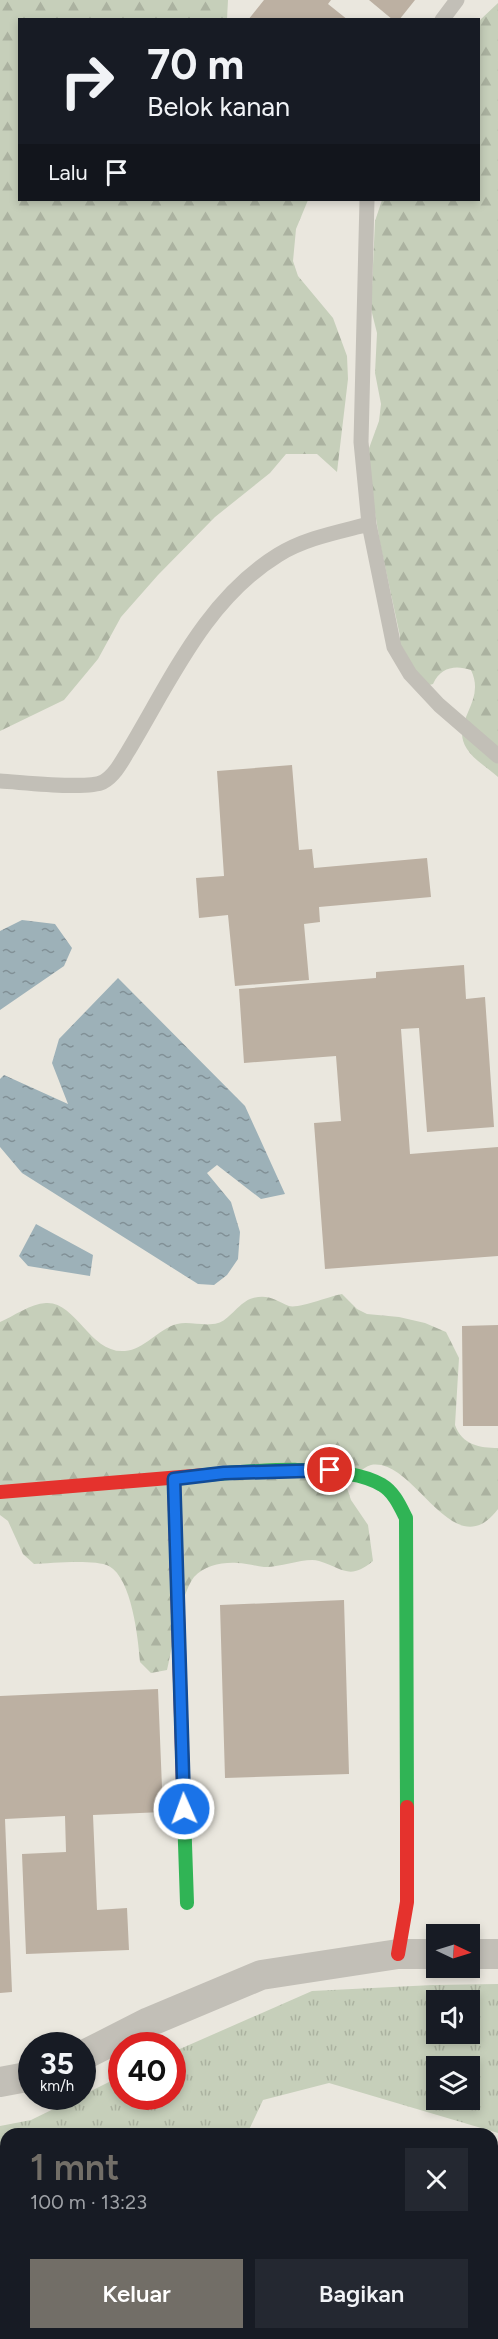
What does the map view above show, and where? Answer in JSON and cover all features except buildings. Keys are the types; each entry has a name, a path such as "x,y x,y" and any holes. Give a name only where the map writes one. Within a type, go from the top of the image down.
{"street":[{"path":"0,1492 224,1473 330,1470 367,1477 384,1486 395,1498 406,1518 408,1902 398,1954"},
{"path":"174,1479 187,1903"},
{"path":"96,2049 149,2022 261,1975 398,1954 426,1954"},
{"path":"480,1954 498,1954"},
{"path":"0,2082 18,2079"}],"lane":[{"path":"444,18 457,0"},
{"path":"367,201 361,442 369,524 394,647 410,674 439,705 498,756"},
{"path":"0,781 88,785 103,782 116,771 128,753 205,621 248,576 279,554 308,541 369,524"}],"green space":[{"path":"0,0 228,0 227,18 18,18 18,201 308,201 296,229 293,261 298,276 333,318 347,356 348,379 337,472 317,454 286,454 270,473 215,517 158,575 121,617 98,659 64,700 0,731"},
{"path":"498,3 498,777 473,757 463,739 462,730 475,692 471,670 449,669 440,674 433,684 422,687 399,651 400,636 380,543 369,476 368,451 379,421 381,404 375,373 377,333 371,309 375,221 382,201 480,201 480,20"},
{"path":"342,1294 357,1309 367,1314 399,1317 425,1323 446,1332 459,1358 455,1425 462,1437 472,1444 498,1448 498,1509 481,1524 465,1526 450,1519 403,1477 387,1467 368,1466 346,1485 351,1500 368,1525 373,1561 352,1572 314,1560 270,1567 225,1563 203,1570 194,1577 185,1595 167,1670 151,1673 140,1662 132,1610 123,1583 117,1573 109,1566 94,1563 34,1564 23,1554 8,1521 0,1515 0,1322 34,1306 46,1303 57,1305 66,1310 102,1344 113,1350 125,1351 138,1347 177,1324 222,1322 246,1301 256,1297 271,1298 293,1306"},
{"path":"498,1984 498,2128 481,2128 329,2083 263,2100 250,2128 0,2128 0,2126 31,2120 51,2110 96,2110 96,2088 108,2082 108,2110 186,2110 186,2046 312,1991"}],"water":[{"path":"22,920 55,924 72,948 64,966 0,1010 0,931"},
{"path":"118,978 245,1106 285,1194 261,1199 217,1165 207,1173 231,1202 240,1232 238,1259 227,1275 214,1285 198,1284 22,1173 0,1147 0,1079 4,1075 68,1104 52,1063 59,1039"},
{"path":"36,1224 93,1255 90,1276 28,1266 19,1256"}],"traffic: fast":[{"path":"205,1475 296,1470 345,1473 382,1485 396,1500 406,1518 407,1807"},
{"path":"183,1785 187,1903"}],"traffic: jam":[{"path":"0,1492 205,1475"},
{"path":"174,1479 183,1785"},
{"path":"398,1954 407,1902 407,1807"}],"route":[{"path":"184,1809 174,1479 224,1473 330,1470"}]}
